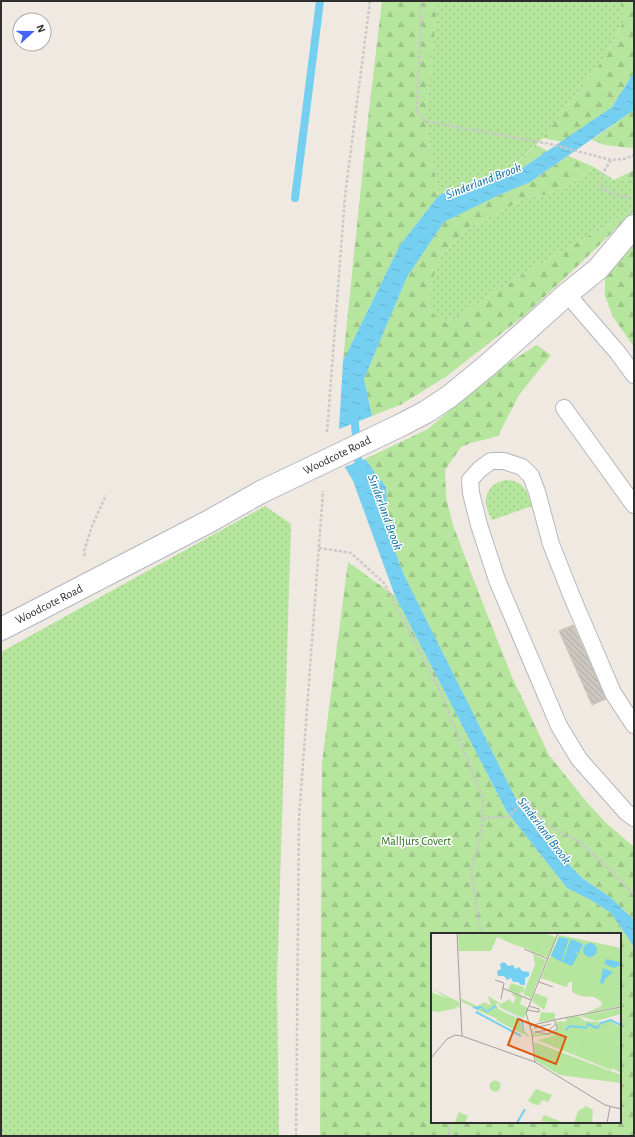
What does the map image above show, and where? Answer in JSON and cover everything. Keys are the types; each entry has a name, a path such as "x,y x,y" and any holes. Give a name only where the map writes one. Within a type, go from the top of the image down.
{"street":[{"name":"Woodcote Road","path":"1,629 208,522 261,492 426,412 450,396 489,364 567,294 598,269 634,226"}],"lane":[{"path":"567,294 618,353 634,375"},
{"path":"564,408 634,505"},
{"path":"634,725 613,693 572,597 551,544 537,492 531,476 522,467 504,461 491,461 479,470 470,480 471,493 479,525 497,580 559,726 579,759 626,812 634,818"}],"path":[{"path":"327,439 345,196 370,1"},
{"path":"422,1 417,111 425,121 550,144 611,160 624,159 634,155"},
{"path":"611,160 603,173 601,189 621,196 634,198"},
{"path":"296,1136 299,818 323,486"},
{"path":"92,582 84,551 92,526 106,495"},
{"path":"318,548 351,553 384,583 442,693 483,799 482,829 471,871 481,933"},
{"path":"482,818 508,817 527,798 534,810 548,826 580,842 614,873 634,895"},
{"path":"448,1123 449,1136"}],"green space":[{"path":"382,1 438,1 425,121 439,195 400,245 343,361 367,128"},
{"path":"438,1 620,1 624,21 602,61 543,138 511,168 439,195 425,121"},
{"path":"620,1 634,1 634,72 612,107 562,142 543,138 602,61 624,21"},
{"path":"634,110 634,147 605,145 592,140"},
{"path":"536,145 548,151 521,169 462,187 511,168"},
{"path":"568,156 594,167 568,186 543,195 528,197 471,226 440,257 429,290 431,313 447,323 522,275 588,236 607,227 634,206 634,211 526,314 447,376 402,404 372,416 364,379 407,277 444,222 497,196 530,182"},
{"path":"594,167 614,180 634,180 634,206 607,227 588,236 522,275 447,323 431,313 429,290 440,257 471,226 528,197 543,195 568,186"},
{"path":"634,170 634,180 614,180"},
{"path":"634,242 634,347 613,317 605,296 605,279"},
{"path":"537,345 551,355 519,395 498,436 461,447 445,470 446,498 453,525 512,677 549,755 585,800 605,822 634,847 634,920 610,897 582,878 547,842 515,797 404,575 388,532 386,487 365,459 428,429 497,370"},
{"path":"507,480 518,483 524,488 532,506 492,520 486,505 488,492 498,482"},
{"path":"265,506 291,524 277,982 279,1136 1,1136 1,652"},
{"name":"Malljurs Covert","path":"348,562 395,596 507,812 567,888 589,899 611,913 632,944 634,949 634,1136 320,1136 322,762"}],"water":[{"path":"634,72 634,110 530,182 497,196 444,222 407,277 364,379 372,416 339,429 343,361 400,245 439,195 521,169 612,107"},
{"path":"365,459 386,487 388,532 404,575 515,797 547,842 582,878 610,897 634,920 634,949 611,913 589,899 567,888 507,812 395,596 353,481 345,467"}],"building":[{"path":"573,625 606,699 592,705 559,631"}],"waterway":[{"path":"295,198 320,1"},
{"name":"Sinderland Brook","path":"354,412 359,472"}]}
